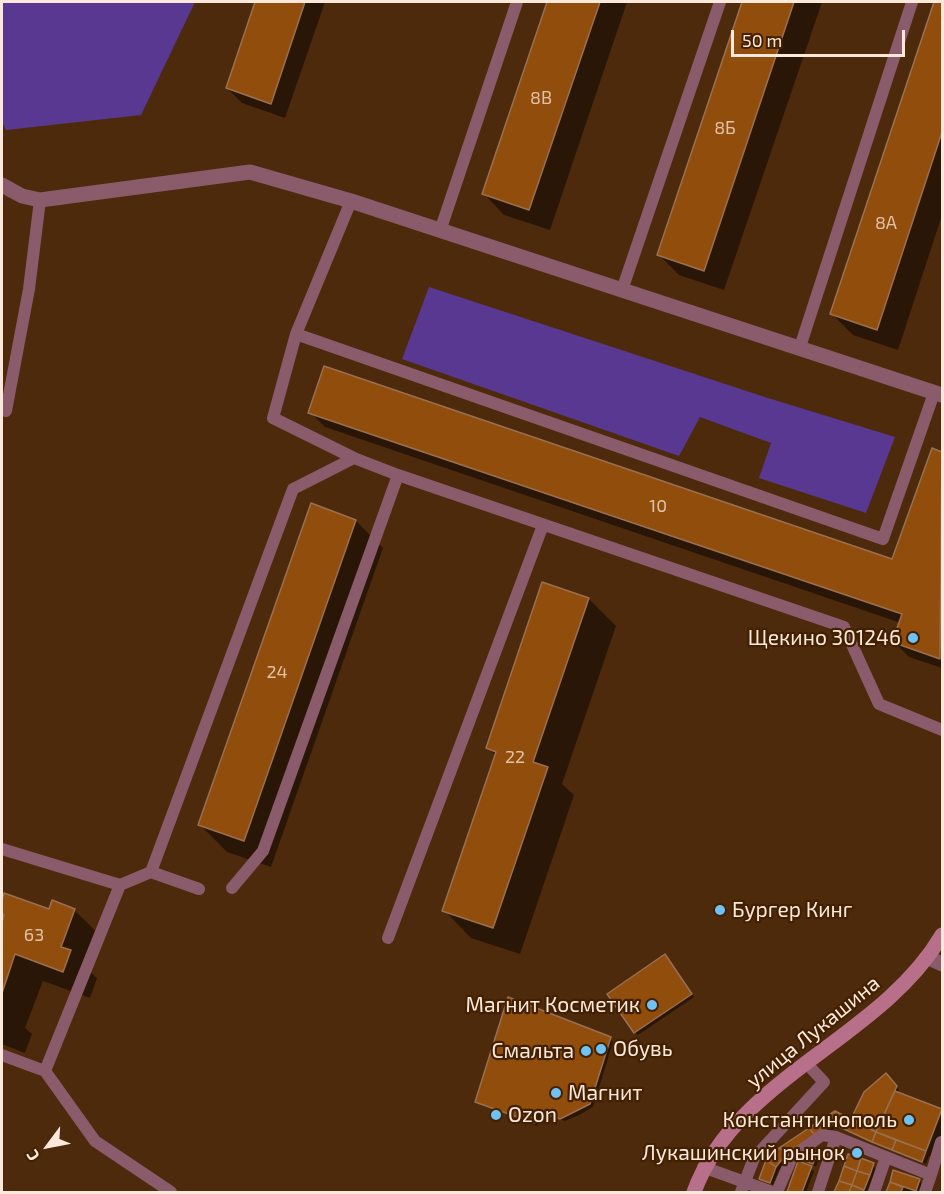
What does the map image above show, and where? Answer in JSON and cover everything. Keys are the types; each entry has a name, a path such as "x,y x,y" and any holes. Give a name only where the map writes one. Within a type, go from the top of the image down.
{"main road":[{"name":"улица Лукашина","path":"694,1192 704,1167 720,1141 750,1110 936,961 942,935"}],"street":[{"path":"2,185 22,196 40,200 250,172 351,201 938,394"}],"lane":[{"path":"440,231 517,2"},
{"path":"622,290 720,2"},
{"path":"800,347 912,2"},
{"path":"6,411 29,290 40,200"},
{"path":"351,201 296,334 273,418 354,458 398,475 844,627 879,704 942,730"},
{"path":"296,334 883,539 938,394"},
{"path":"151,872 293,489 354,458"},
{"path":"232,888 263,851 398,475"},
{"path":"388,938 543,525"},
{"path":"2,849 120,885 151,872 199,889"},
{"path":"45,1071 120,885"},
{"path":"2,1055 45,1071 95,1141 171,1192"},
{"path":"742,1187 754,1158 824,1082 807,1064"},
{"path":"777,1192 792,1157 822,1135 836,1137 931,1175"},
{"path":"818,1192 836,1137"},
{"path":"925,1192 942,1143"},
{"path":"874,1192 886,1157"},
{"path":"704,1167 742,1187 772,1192"}],"shaded area":[{"path":"2,2 195,2 141,115 6,130 2,122"},
{"path":"429,287 895,437 866,513 759,478 771,443 700,417 679,456 402,359"}],"building":[{"path":"255,2 305,2 271,104 226,88"},
{"path":"547,2 600,2 529,210 482,194"},
{"path":"742,2 794,2 704,271 657,255"},
{"path":"934,2 942,2 942,132 877,330 830,314"},
{"path":"324,366 892,559 932,448 942,452 940,659 892,642 902,614 308,413"},
{"path":"311,503 356,520 244,841 198,825"},
{"path":"542,582 589,598 533,762 548,767 493,928 442,911 496,752 486,748"},
{"path":"4,893 49,909 52,900 75,909 61,947 71,950 63,972 15,954 2,993 2,922 4,915 2,914 2,900"},
{"path":"665,954 692,994 634,1033 607,994"},
{"path":"508,997 611,1037 590,1104 560,1119 537,1111 534,1123 475,1102"},
{"path":"886,1073 897,1086 876,1132 851,1119 864,1092"},
{"name":"Константинополь","path":"895,1091 942,1109 926,1151 876,1132"},
{"path":"835,1111 876,1132 872,1142 833,1124"},
{"path":"835,1111 833,1124 815,1135 809,1128"},
{"path":"809,1128 815,1135 787,1153 779,1148"},
{"path":"876,1132 896,1140 892,1150 872,1142"},
{"path":"896,1140 926,1151 922,1162 892,1150"},
{"path":"779,1148 787,1153 776,1167 766,1160"},
{"path":"809,1150 817,1153 813,1164 805,1161"},
{"path":"848,1154 861,1158 857,1171 844,1166"},
{"path":"861,1158 874,1163 870,1175 857,1171"},
{"path":"766,1160 776,1167 770,1183 759,1179"},
{"path":"798,1161 812,1166 802,1192 787,1192"},
{"path":"844,1166 857,1171 852,1185 839,1181"},
{"path":"893,1170 920,1179 916,1191 890,1182"},
{"path":"857,1171 870,1175 864,1190 852,1185"},
{"path":"839,1181 852,1185 849,1192 834,1192"},
{"path":"890,1182 903,1187 901,1192 886,1192"},
{"path":"852,1185 864,1190 863,1192 849,1192"}],"place":[{"name":"Щекино 301246","path":"913,638"},
{"name":"Бургер Кинг","path":"720,910"},
{"name":"Магнит Косметик","path":"652,1005"},
{"name":"Обувь","path":"601,1049"},
{"name":"Смальта","path":"586,1051"},
{"name":"Магнит","path":"556,1093"},
{"name":"Ozon","path":"496,1115"},
{"name":"Константинополь","path":"909,1120"},
{"name":"Лукашинский рынок","path":"857,1153"}]}
